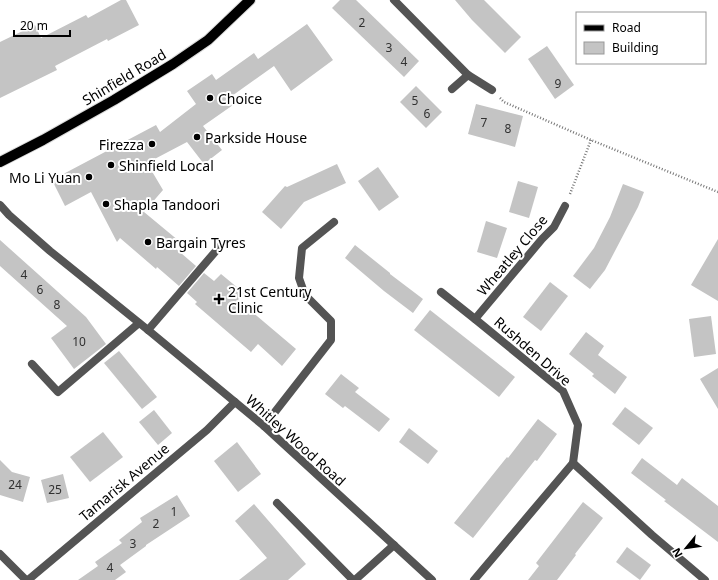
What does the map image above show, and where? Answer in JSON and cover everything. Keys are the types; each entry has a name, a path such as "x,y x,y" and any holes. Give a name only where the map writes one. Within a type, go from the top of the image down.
{"main road":[{"name":"Shinfield Road","path":"0,162 107,104 173,64 208,40 250,0"}],"street":[{"path":"394,0 468,75 492,90"},
{"path":"452,89 468,75"},
{"name":"Whitley Wood Road","path":"0,205 9,215 50,251 264,426 432,580"},
{"name":"Wheatley Close","path":"475,318 554,227 565,206"},
{"path":"264,426 331,340 331,321 305,295 299,278 302,248 334,222"},
{"path":"148,330 221,245"},
{"name":"Rushden Drive","path":"441,292 475,318 563,391 578,425 573,463"},
{"path":"32,364 58,392 139,323"},
{"name":"Tamarisk Avenue","path":"0,554 27,580 207,430 235,402"},
{"path":"474,580 573,463 652,535 705,580"},
{"path":"278,503 354,580 394,545"}],"path":[{"path":"492,90 504,102 591,140 718,192"},
{"path":"565,206 591,140"}],"building":[{"path":"121,0 126,0 139,25 108,41 107,39 55,66 57,70 0,98 0,42 35,25 41,38 86,15 88,18"},
{"path":"340,0 356,0 419,61 404,77 332,8"},
{"path":"455,0 484,0 521,37 505,53 472,20"},
{"path":"307,24 333,60 291,91 274,66 229,98 233,105 203,126 222,150 204,164 187,142 147,163 163,190 144,212 179,241 174,247 196,266 179,286 157,267 156,269 120,238 117,242 91,192 65,206 52,180 156,125 160,132 196,104 187,91 212,74 216,80 254,53 258,59"},
{"path":"547,46 574,85 555,99 528,59"},
{"path":"416,86 442,112 426,128 400,102"},
{"path":"476,104 523,116 515,147 468,134"},
{"path":"337,164 346,183 304,202 281,229 262,212 285,186 287,187"},
{"path":"378,167 399,197 379,211 358,181"},
{"path":"518,181 538,187 529,218 509,212"},
{"path":"623,184 644,192 638,207 605,270 590,289 573,276 594,248 610,217"},
{"path":"486,221 507,228 497,258 477,252"},
{"path":"718,239 718,301 691,285"},
{"path":"0,240 86,317 106,344 74,369 51,338 67,326 0,266"},
{"path":"355,245 423,299 413,313 345,258"},
{"path":"204,273 214,281 221,274 244,293 238,300 296,349 282,366 258,344 251,352 195,304 197,302 187,293"},
{"path":"550,282 568,296 541,331 523,317"},
{"path":"430,310 515,377 499,397 414,330"},
{"path":"711,316 716,354 694,357 689,319"},
{"path":"586,332 604,346 598,355 627,377 615,394 592,376 594,374 569,354"},
{"path":"119,351 157,397 142,409 104,363"},
{"path":"718,368 718,409 700,379"},
{"path":"341,374 359,388 355,392 390,419 379,432 345,406 343,408 325,394"},
{"path":"625,407 653,428 639,445 612,424"},
{"path":"154,410 172,433 158,445 139,422"},
{"path":"538,419 557,434 537,461 535,460 473,538 454,523"},
{"path":"409,428 438,451 428,464 399,442"},
{"path":"103,432 123,457 90,482 70,457"},
{"path":"237,442 261,474 238,492 214,461"},
{"path":"642,458 677,485 682,478 718,506 718,542 664,501 666,500 631,473"},
{"path":"0,460 12,472 30,477 23,502 0,495"},
{"path":"63,474 69,498 47,503 41,480"},
{"path":"177,495 190,516 146,545 120,565 126,572 115,580 78,580 98,566 95,562 122,543 119,540 142,522 140,518"},
{"path":"583,502 603,518 557,580 528,580 539,566 536,563"},
{"path":"254,504 306,564 288,580 239,580 267,558 235,521"},
{"path":"627,547 651,565 640,580 616,562"}],"place":[{"name":"Choice","path":"210,98"},
{"name":"Parkside House","path":"197,137"},
{"name":"Firezza","path":"152,144"},
{"name":"Shinfield Local","path":"111,165"},
{"name":"Mo Li Yuan","path":"89,177"},
{"name":"Shapla Tandoori","path":"106,204"},
{"name":"Bargain Tyres","path":"148,242"},
{"name":"21st Century Clinic","path":"219,299"}]}
